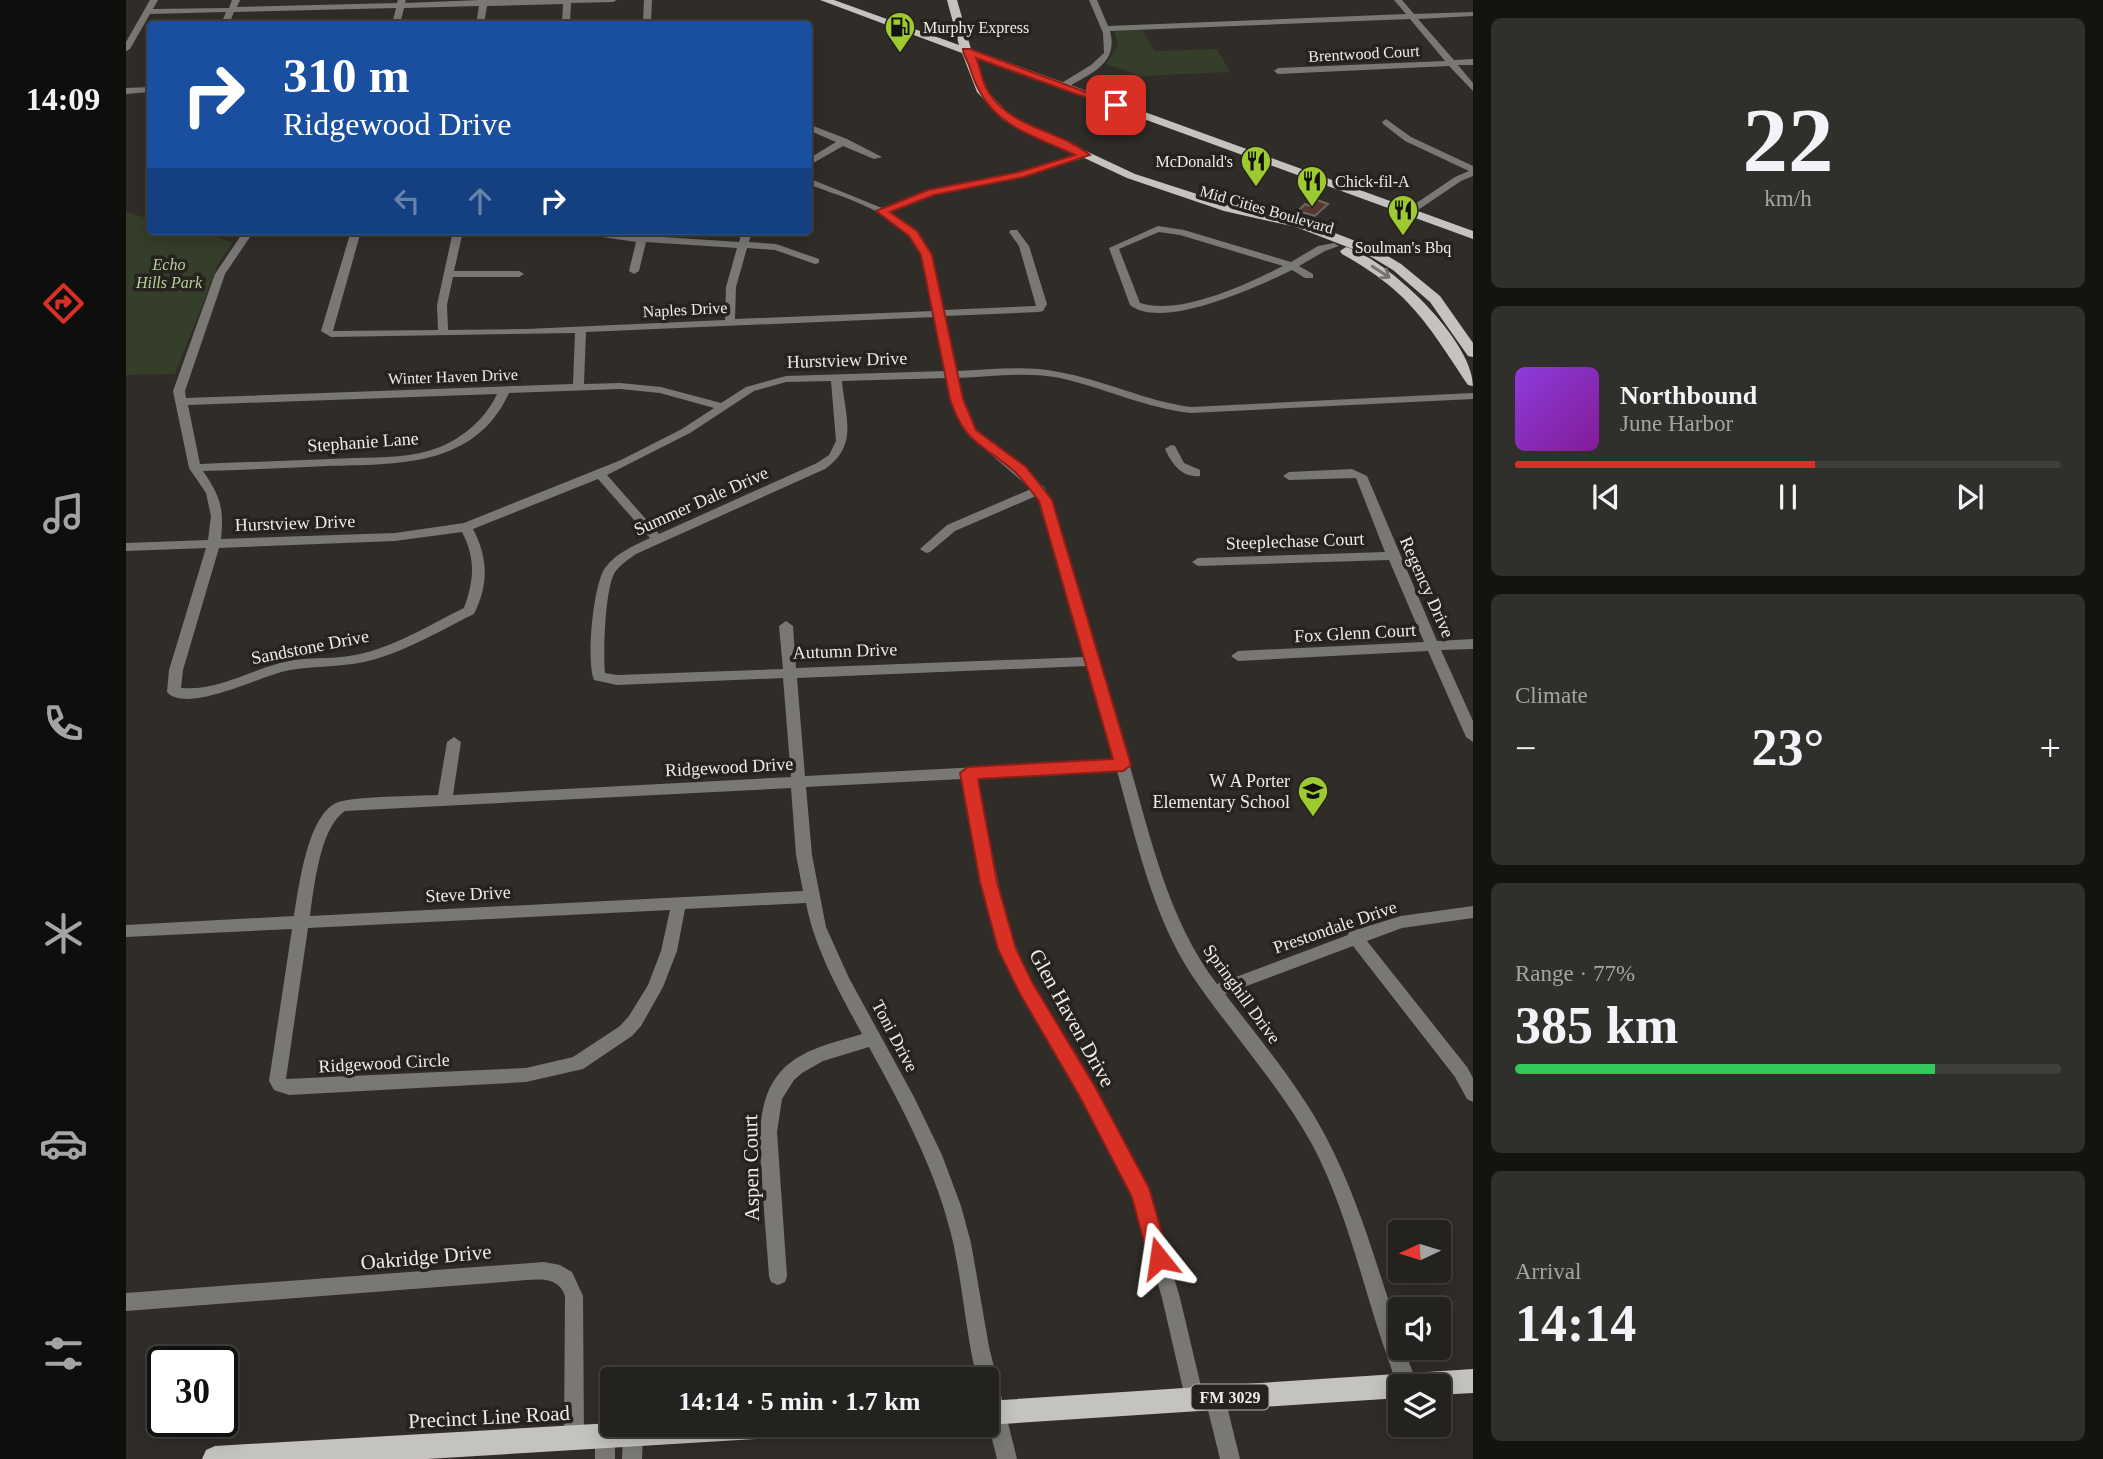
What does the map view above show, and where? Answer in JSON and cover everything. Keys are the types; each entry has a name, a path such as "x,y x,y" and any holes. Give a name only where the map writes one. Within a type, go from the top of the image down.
{"main road":[{"path":"825,0 1473,235"},
{"path":"952,0 966,51"},
{"name":"Mid Cities Boulevard","path":"966,51 960,57 968,86 977,103 991,117 1015,132 1079,157 1120,181 1168,198 1338,242 1397,267 1435,299 1473,354"},
{"name":"Mid Cities Boulevard","path":"1338,242 1416,298 1473,382"},
{"path":"1436,324 1452,323"},
{"name":"FM 3029","path":"1451,1382 1473,1381"},
{"name":"FM 3029","path":"999,1412 1388,1385"},
{"name":"Precinct Line Road","path":"215,1459 348,1455 574,1438 605,1448 633,1448 713,1437"}],"street":[{"path":"126,48 154,0"},
{"path":"226,21 236,0"},
{"path":"147,12 401,3 612,0"},
{"path":"647,21 648,0"},
{"path":"1063,86 1094,68 1108,55 1111,46 1093,0"},
{"path":"1398,0 1473,88"},
{"path":"566,21 567,1"},
{"path":"481,21 484,2"},
{"path":"397,21 401,3"},
{"path":"1106,29 1473,14"},
{"name":"Brentwood Court","path":"1278,71 1473,62"},
{"path":"126,91 147,90"},
{"path":"1386,122 1408,139 1473,171"},
{"path":"812,129 877,157"},
{"path":"812,161 844,141"},
{"path":"882,211 931,192 1020,175 1079,157"},
{"path":"1409,212 1473,171"},
{"name":"Springhill Drive","path":"812,183 882,211 906,228 923,248 930,266 938,314 963,419 971,433 1021,470 1040,490 1050,512 1149,857 1172,923 1196,968 1293,1097 1321,1144 1346,1204 1404,1374"},
{"path":"1308,276 1292,266 1263,255 1221,246 1167,229 1158,229 1114,248 1135,305 1142,308 1213,302 1292,266 1307,259 1320,259 1331,252 1338,242"},
{"name":"Naples Drive","path":"355,235 326,331 328,333 581,329 1042,307 1024,246 1014,232"},
{"path":"214,543 217,516 212,493 195,468 179,391 220,274 246,235"},
{"path":"443,333 442,305 457,235"},
{"path":"634,271 643,235 790,250 815,261"},
{"path":"730,323 730,296 746,235"},
{"path":"448,274 519,274"},
{"path":"578,387 581,329"},
{"name":"Hurstview Drive","path":"126,547 394,537 466,527 545,497 663,445 741,394 761,385 786,379 1043,372 1062,374 1146,404 1191,410 1473,396"},
{"name":"Summer Dale Drive","path":"599,677 598,654 607,575 632,551 749,499 834,457 842,441 836,377"},
{"name":"Winter Haven Drive","path":"181,402 505,389 642,387 723,407"},
{"name":"Stephanie Lane","path":"195,468 389,460 429,455 453,444 483,423 501,400 505,389"},
{"path":"1171,449 1179,465 1196,473"},
{"path":"600,473 657,539"},
{"name":"Regency Drive","path":"1289,476 1362,476 1393,556 1473,737"},
{"path":"926,549 938,536 951,528 1040,490"},
{"name":"Sandstone Drive","path":"214,543 176,670 174,692 193,695 217,691 250,676 288,666 330,665 360,660 469,611 478,588 480,554 466,527"},
{"name":"Steeplechase Court","path":"1198,562 1393,556"},
{"name":"Toni Drive","path":"786,626 804,855 818,927 842,981 933,1155 962,1243 983,1367"},
{"name":"Fox Glenn Court","path":"1238,656 1473,645"},
{"name":"Autumn Drive","path":"599,677 617,680 1093,661"},
{"path":"445,800 454,742"},
{"name":"Ridgewood Drive","path":"338,808 355,804 1123,765"},
{"name":"Glen Haven Drive","path":"968,773 1000,928 1025,986 1087,1091 1141,1195 1174,1311 1204,1398 1230,1459"},
{"name":"Ridgewood Circle","path":"338,808 326,820 320,836 300,922 278,1064 277,1081 280,1086 526,1075 577,1064 626,1031 635,1020 655,987 669,951 679,903"},
{"name":"Steve Drive","path":"126,932 811,897"},
{"name":"Prestondale Drive","path":"1213,992 1355,937 1412,920 1473,912"},
{"path":"1355,937 1461,1072 1473,1094"},
{"name":"Aspen Court","path":"778,1276 768,1132 774,1097 788,1075 807,1061 818,1055 874,1038"},
{"name":"Oakridge Drive","path":"126,1302 515,1272 548,1270 562,1274 572,1285 575,1296 574,1438"},
{"name":"Toni Drive","path":"999,1434 1007,1459"}],"green space":[{"path":"1142,30 1154,51 1217,49 1230,72 1141,76 1106,64 1118,45 1114,31"},
{"name":"Echo Hills Park","path":"126,212 147,218 147,235 208,235 233,242 219,262 175,374 126,375"}],"building":[{"name":"Chick-fil-A","path":"1317,200 1328,204 1315,216 1298,211 1305,204 1310,206"}],"place":[{"name":"Murphy Express","path":"900,54"},
{"name":"McDonald's","path":"1256,188"},
{"name":"Chick-fil-A","path":"1312,208"},
{"name":"Soulman's Bbq","path":"1403,237"},
{"name":"W A Porter Elementary School","path":"1313,818"}],"route":[{"path":"1116,105 966,51 972,60 982,92 997,110 1016,124 1084,155 1020,175 931,192 882,211 913,234 926,255 956,399 963,419 971,433 1021,470 1046,500 1123,765 968,773 989,882 1007,949 1025,986 1087,1091 1141,1195 1159,1258"}]}
